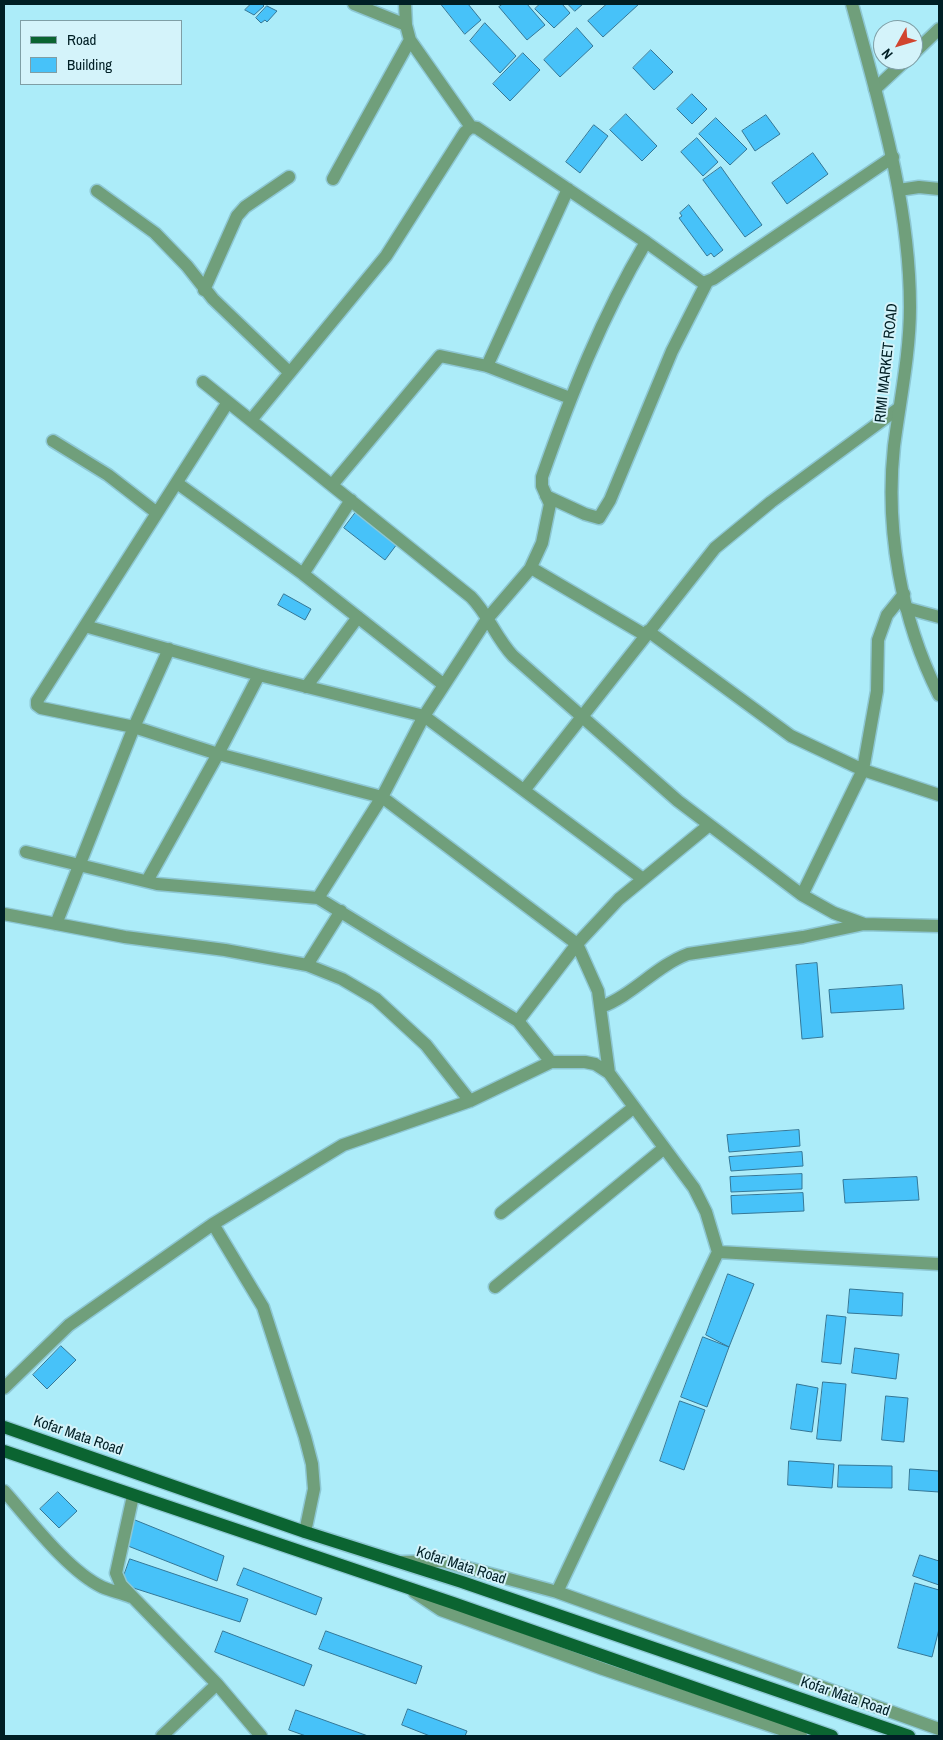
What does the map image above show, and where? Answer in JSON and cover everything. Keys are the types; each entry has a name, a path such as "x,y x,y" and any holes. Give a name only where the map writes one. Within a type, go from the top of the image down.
{"main road":[{"name":"Kofar Mata Road","path":"4,1427 305,1532 397,1563 462,1582 909,1736"},
{"path":"4,1451 132,1496 453,1603 832,1736"},
{"path":"192,1516 201,1495"}],"street":[{"path":"354,4 406,25"},
{"path":"405,4 406,25 410,40 471,126 477,128 568,189 703,283 707,282"},
{"name":"RIMI MARKET ROAD","path":"852,4 899,190 910,306 894,448 893,526 906,608 917,644 939,695"},
{"path":"923,44 939,29"},
{"path":"333,180 410,40"},
{"path":"875,89 895,70"},
{"path":"251,420 386,256 464,132 471,126"},
{"path":"546,496 585,514 599,518 610,500 672,351 707,282 892,157"},
{"path":"204,290 237,216 245,207 289,177"},
{"path":"899,190 919,187 939,189"},
{"path":"487,366 568,189"},
{"path":"97,191 155,233 188,266 204,290 289,372"},
{"path":"318,898 382,798 424,716 487,619 530,569 542,543 550,504 542,486 542,477 570,398 627,273 646,242"},
{"path":"332,485 440,356 487,366 515,375 570,398"},
{"path":"204,382 471,596 501,643 581,716 708,826 802,895 834,913 864,924"},
{"path":"228,402 37,701 37,704 41,708 134,727 218,754 382,798 577,944 598,991 609,1073 663,1149 694,1188 706,1212 718,1252 557,1592"},
{"path":"525,789 646,633 715,548 771,502 899,408"},
{"path":"53,441 108,475 157,513"},
{"path":"177,483 303,574 444,685"},
{"path":"303,574 351,500"},
{"path":"530,569 646,633 791,736 862,770 939,795"},
{"path":"802,895 862,770 877,691 878,640 887,615 904,594"},
{"path":"906,608 939,617"},
{"path":"306,687 358,617"},
{"path":"85,626 258,675 424,716 525,789 643,879"},
{"path":"56,924 134,727 169,649"},
{"path":"147,881 218,754 258,675"},
{"path":"518,1021 577,944 619,899 708,826"},
{"path":"26,852 147,881 318,898 518,1021 551,1062"},
{"path":"307,964 340,911"},
{"path":"4,914 307,964 342,979 382,1004 426,1045 470,1101"},
{"path":"601,1007 616,1001 675,959 688,954 803,937 864,924 939,926"},
{"path":"4,1388 69,1325 213,1224 343,1145 470,1101 551,1062 590,1063 609,1073"},
{"path":"501,1213 633,1108"},
{"path":"495,1287 663,1149"},
{"path":"213,1224 263,1307 305,1437 312,1464 314,1489 305,1532"},
{"path":"718,1252 939,1264"},
{"path":"4,1490 52,1545 84,1576 102,1587 131,1597"},
{"path":"132,1496 116,1572 121,1585 217,1684 262,1736"},
{"path":"397,1563 442,1561 557,1592 939,1729"},
{"path":"405,1587 440,1610 603,1669 802,1736"},
{"path":"162,1736 217,1684"}],"building":[{"path":"251,4 262,4 264,6 254,15 245,10"},
{"path":"441,4 468,4 481,20 465,34"},
{"path":"503,4 527,4 545,25 527,40 499,7"},
{"path":"540,4 562,4 570,13 554,28 535,9"},
{"path":"568,4 583,4 575,11"},
{"path":"607,4 639,4 603,37 588,21"},
{"path":"267,6 277,11 267,22 265,20 261,23 256,18"},
{"path":"485,23 516,56 500,73 470,41"},
{"path":"577,28 593,46 560,77 544,60"},
{"path":"651,50 673,72 654,90 633,68"},
{"path":"523,53 540,70 510,101 493,84"},
{"path":"692,94 707,109 692,124 677,109"},
{"path":"626,114 657,146 642,161 610,130"},
{"path":"766,115 780,134 755,151 742,131"},
{"path":"716,118 747,149 730,165 699,134"},
{"path":"594,125 608,136 580,173 566,162"},
{"path":"697,138 718,162 703,176 681,152"},
{"path":"813,153 828,174 787,204 772,183"},
{"path":"721,167 762,225 745,237 703,180"},
{"path":"689,205 723,250 714,257 711,253 707,256 679,218 682,216 680,213"},
{"path":"356,512 397,544 385,560 344,528"},
{"path":"284,594 311,609 305,620 278,605"},
{"path":"817,963 823,1037 802,1039 796,965"},
{"path":"902,985 904,1009 831,1013 829,990"},
{"path":"799,1130 800,1146 729,1152 727,1135"},
{"path":"802,1152 803,1166 731,1171 729,1157"},
{"path":"802,1174 802,1189 731,1192 730,1177"},
{"path":"917,1177 919,1200 845,1203 843,1180"},
{"path":"803,1193 804,1211 732,1214 731,1196"},
{"path":"728,1274 754,1284 729,1347 706,1335"},
{"path":"850,1289 903,1293 902,1316 848,1313"},
{"path":"827,1315 846,1317 841,1364 822,1362"},
{"path":"703,1337 729,1347 707,1407 681,1397"},
{"path":"61,1346 76,1360 47,1389 33,1375"},
{"path":"855,1348 899,1354 896,1379 852,1373"},
{"path":"823,1382 846,1384 841,1441 817,1439"},
{"path":"797,1384 818,1388 812,1432 791,1429"},
{"path":"886,1396 908,1398 904,1442 882,1440"},
{"path":"680,1401 705,1410 684,1470 660,1461"},
{"path":"789,1461 834,1464 832,1488 788,1485"},
{"path":"839,1465 892,1466 892,1488 838,1487"},
{"path":"910,1469 939,1471 939,1492 909,1490"},
{"path":"58,1492 77,1511 59,1528 40,1509"},
{"path":"135,1520 224,1556 217,1581 128,1546"},
{"path":"920,1555 939,1561 939,1585 913,1576"},
{"path":"130,1559 248,1599 240,1622 121,1584"},
{"path":"244,1568 322,1598 316,1615 237,1585"},
{"path":"915,1583 939,1590 939,1629 932,1657 898,1648"},
{"path":"223,1631 312,1665 304,1686 215,1652"},
{"path":"326,1631 422,1666 416,1684 319,1649"},
{"path":"408,1709 467,1731 465,1736 430,1736 402,1725"},
{"path":"296,1710 368,1736 306,1736 289,1730"}]}
